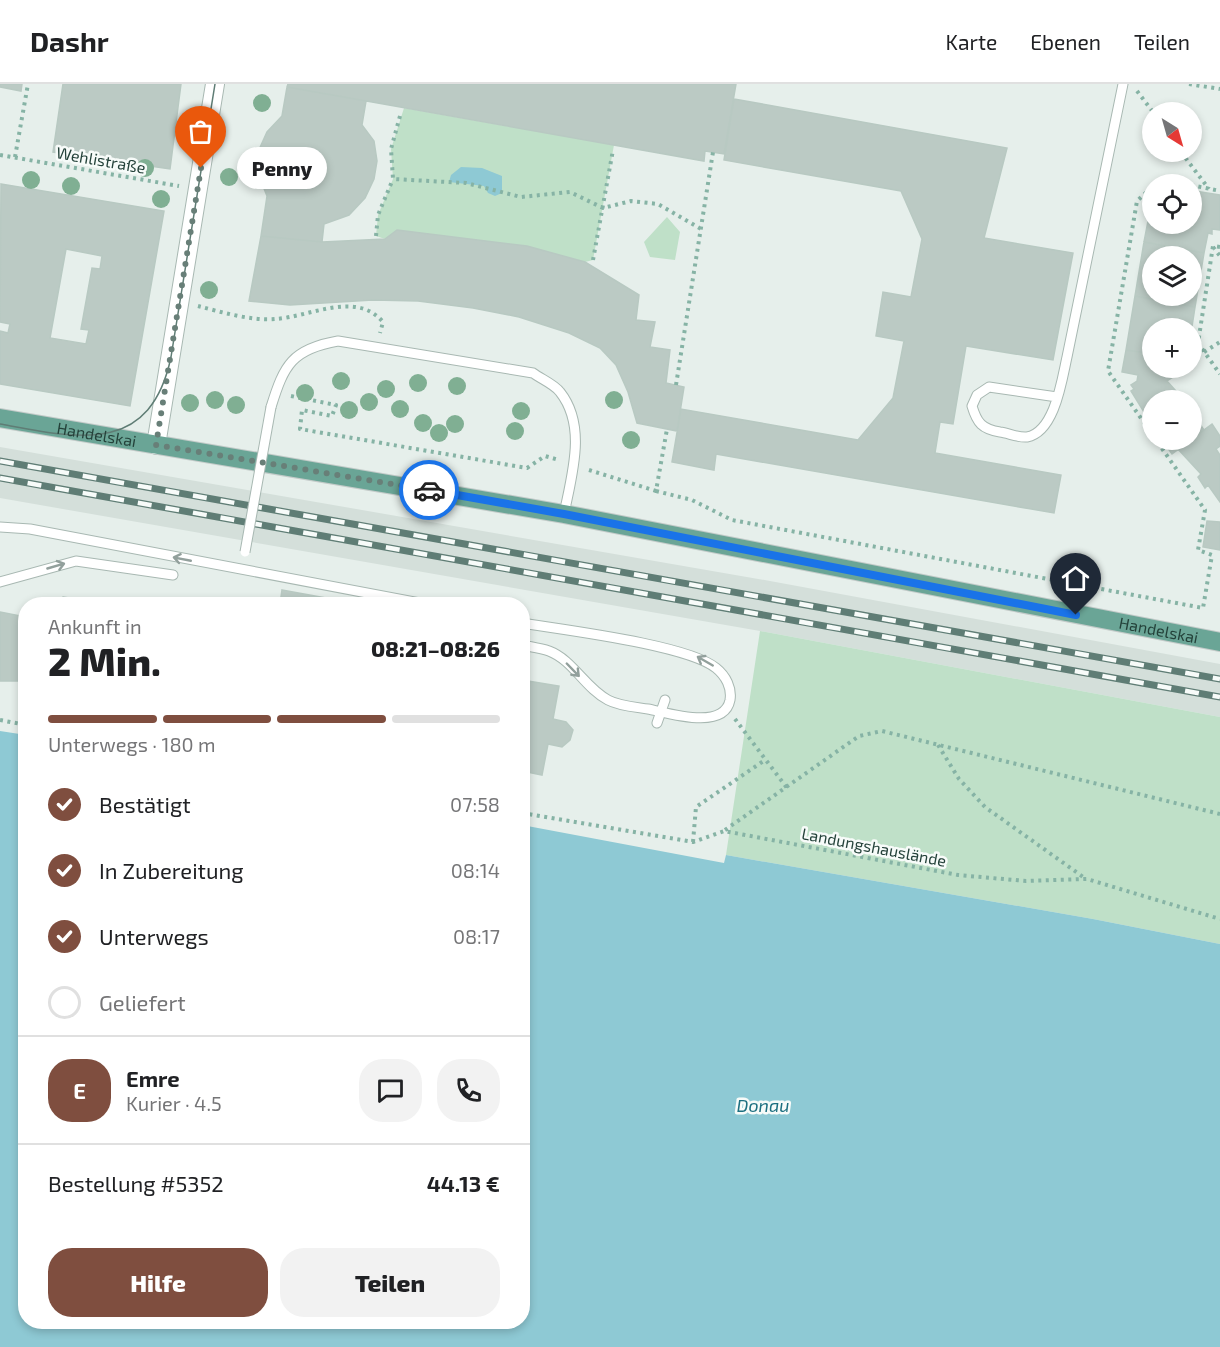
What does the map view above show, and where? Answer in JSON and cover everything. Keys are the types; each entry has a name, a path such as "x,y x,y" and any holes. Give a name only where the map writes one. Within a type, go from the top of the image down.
{"main road":[{"name":"Handelskai","path":"0,418 564,514 1220,642"}],"street":[{"path":"156,445 215,84"}],"lane":[{"path":"1057,397 989,387 977,395 972,406 976,420 986,429 1026,437 1038,432 1046,424 1057,397 1123,84"},
{"path":"239,570 245,552 271,407 281,374 294,357 313,345 338,341 533,373 559,390 575,418 574,465 564,514"},
{"path":"0,527 30,530 387,597"},
{"path":"0,582 76,561 173,575"},
{"path":"530,624 690,654 718,669 728,683 731,692 727,708 719,715 695,718 611,702 596,694 566,662 550,651 530,647"},
{"path":"657,723 665,700"}],"path":[{"path":"15,158 28,84"},
{"path":"1132,84 1146,102"},
{"path":"1189,84 1220,89"},
{"path":"375,236 378,215 393,179 391,149 400,116"},
{"path":"593,260 613,150"},
{"path":"676,385 713,152"},
{"name":"Wehlistraße","path":"0,155 197,189"},
{"path":"1189,162 1209,189"},
{"path":"393,179 466,183 521,197 570,192 603,208 631,201 658,204 701,229"},
{"path":"1202,187 1220,191"},
{"path":"1142,196 1137,201 1108,371 1142,420"},
{"path":"1213,246 1220,247"},
{"path":"1213,246 1220,256"},
{"path":"1213,246 1198,343 1220,374"},
{"path":"178,301 273,320 303,315 328,307 373,310 383,322 377,346"},
{"path":"1204,352 1220,342"},
{"path":"275,394 336,405 333,416 302,410 300,429 527,468 546,456 692,500 732,520 1203,608 1212,555 1197,550 1205,510 1163,450"},
{"path":"656,491 667,429"},
{"path":"727,708 786,788"},
{"path":"0,720 18,723"},
{"path":"530,814 693,842 724,831 859,736 870,732 893,732 1220,814"},
{"path":"937,744 959,779 985,807 1087,879"},
{"path":"693,842 696,807 765,760"},
{"name":"Landungshauslände","path":"724,831 958,875 1026,881 1087,879 1220,919"}],"shaded area":[{"path":"0,447 770,581 1220,664 1220,717 760,631 0,498"}],"green space":[{"path":"404,108 614,145 593,260 585,262 385,239 376,236 378,215 393,179 391,149"},
{"path":"667,217 680,232 675,260 650,257 644,242"},
{"path":"760,631 1220,717 1220,944 1093,919 726,855"}],"water":[{"path":"461,167 482,168 502,176 502,193 495,196 488,193 484,186 449,182 451,175"},
{"name":"Donau","path":"0,731 18,734 18,1329 530,1329 530,827 724,863 726,855 1093,919 1220,944 1220,1347 0,1347"}],"building":[{"path":"0,84 22,84 21,91 0,87"},
{"path":"63,84 181,84 170,169 53,152"},
{"path":"288,84 736,84 724,154 705,151 704,161 287,87"},
{"path":"287,87 366,101 362,125 374,141 377,161 374,179 365,198 349,215 324,224 322,242 261,236 267,196 257,171 258,152 267,132 282,116"},
{"path":"734,99 1007,148 984,238 1073,253 1053,360 966,346 953,424 940,422 935,453 1061,475 1054,513 716,454 714,470 672,462 681,409 858,440 893,398 904,341 876,336 883,292 911,297 922,239 901,191 724,160"},
{"path":"1,184 164,211 130,406 0,384 0,331 8,333 10,324 0,322","holes":["66,249 102,256 100,269 92,268 81,329 89,330 86,344 50,338"]},
{"path":"1202,192 1220,195 1220,230 1212,229 1212,234 1208,233 1204,253 1202,253 1202,246 1166,246 1144,242 1146,234 1202,234"},
{"path":"397,230 527,246 585,262 639,295 636,320 655,322 650,347 670,350 666,383 684,387 677,431 637,423 628,392 616,365 600,348 569,333 519,317 418,301 373,300 290,305 249,301 261,236 322,242 385,239"},
{"path":"1144,242 1166,246 1143,246"},
{"path":"1142,254 1142,297 1135,296"},
{"path":"1135,296 1142,297 1142,306 1195,307 1193,318 1142,318 1142,352 1126,350"},
{"path":"1126,350 1142,352 1142,378 1172,378 1167,381 1175,390 1142,390 1142,409 1131,391 1134,389 1131,385 1137,381 1138,375 1122,372"},
{"path":"1212,424 1220,436 1220,446 1216,449 1220,455 1220,502 1208,485 1205,488 1198,477 1201,474 1179,450 1202,450 1202,431"},
{"path":"1207,521 1220,522 1220,550 1203,547"},
{"path":"282,590 320,597 281,597"},
{"path":"0,612 18,615 18,681 0,681"},
{"path":"530,681 559,686 553,719 566,722 573,730 570,740 562,747 548,744 542,775 530,773"}],"tram line":[{"path":"0,424 56,434 106,433 128,426 146,412 161,389 171,357 215,84"}],"railway":[{"path":"0,461 1220,679"},
{"path":"0,478 1220,697"}],"way so far":[{"path":"201,168 156,445 429,490"}],"place":[{"name":"Penny","path":"201,168"}],"route":[{"path":"429,490 564,514 1076,615"}]}
